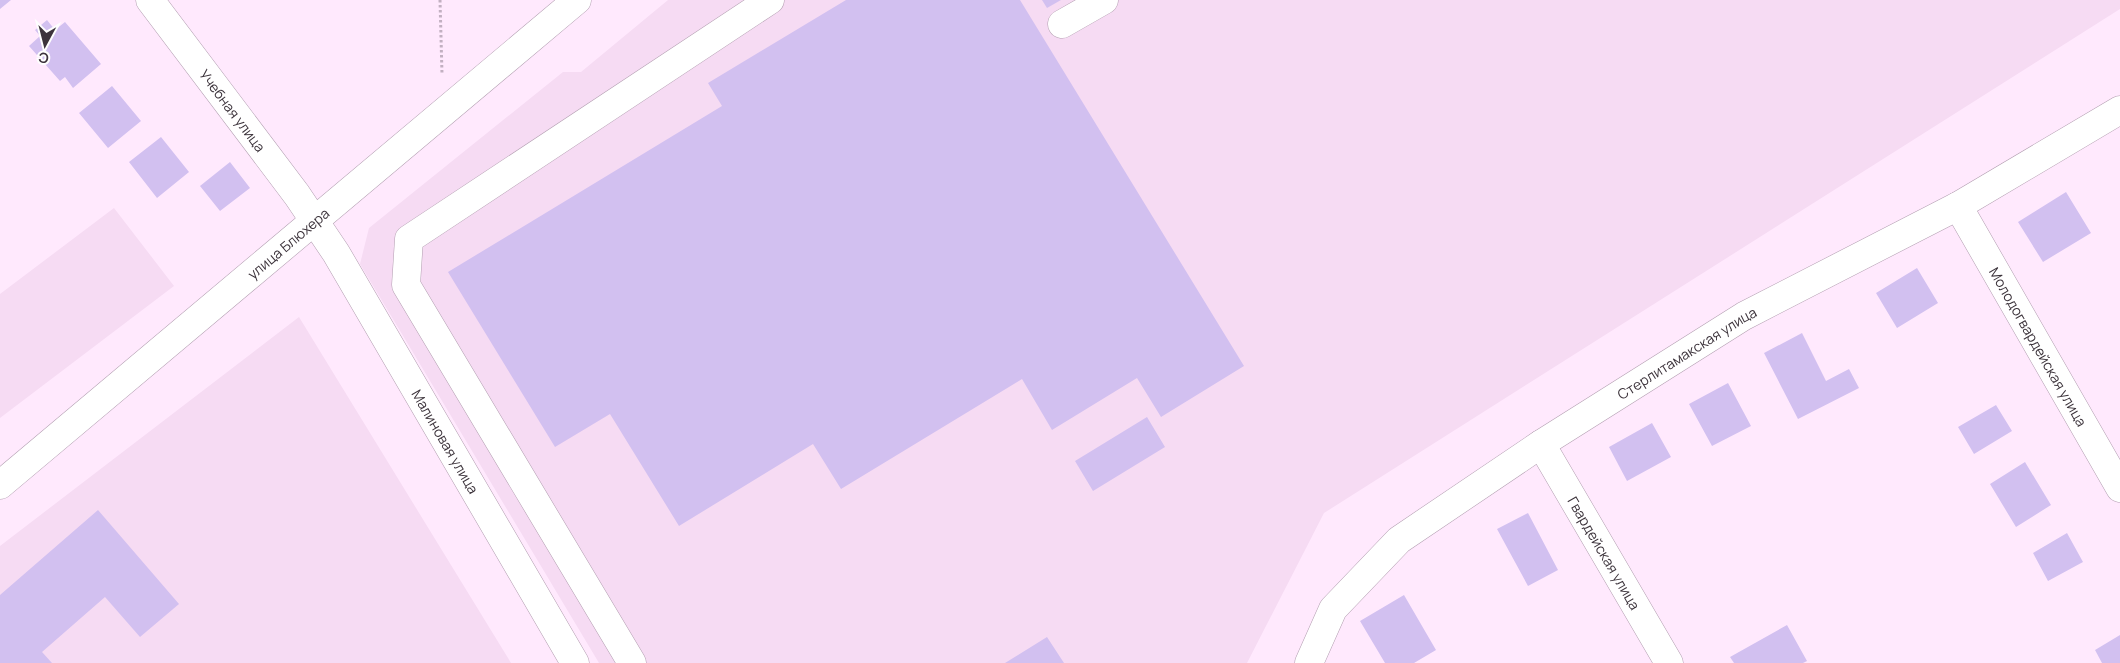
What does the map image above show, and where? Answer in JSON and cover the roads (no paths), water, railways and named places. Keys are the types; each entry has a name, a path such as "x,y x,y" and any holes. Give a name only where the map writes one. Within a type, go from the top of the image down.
{"street":[{"name":"Учебная улица","path":"150,0 297,195 314,221"},
{"name":"улица Блюхера","path":"0,485 274,257 314,221 577,0"},
{"path":"632,663 406,285 410,239 770,0"},
{"path":"1062,24 1104,0"},
{"name":"Стерлитамакская улица","path":"1308,663 1333,609 1399,540 1541,444 1744,316 1958,206 2120,110"},
{"name":"Молодогвардейская улица","path":"1958,206 2120,488"},
{"name":"Малиновая улица","path":"314,221 336,252 575,663"},
{"name":"Гвардейская улица","path":"1541,444 1669,663"}]}
